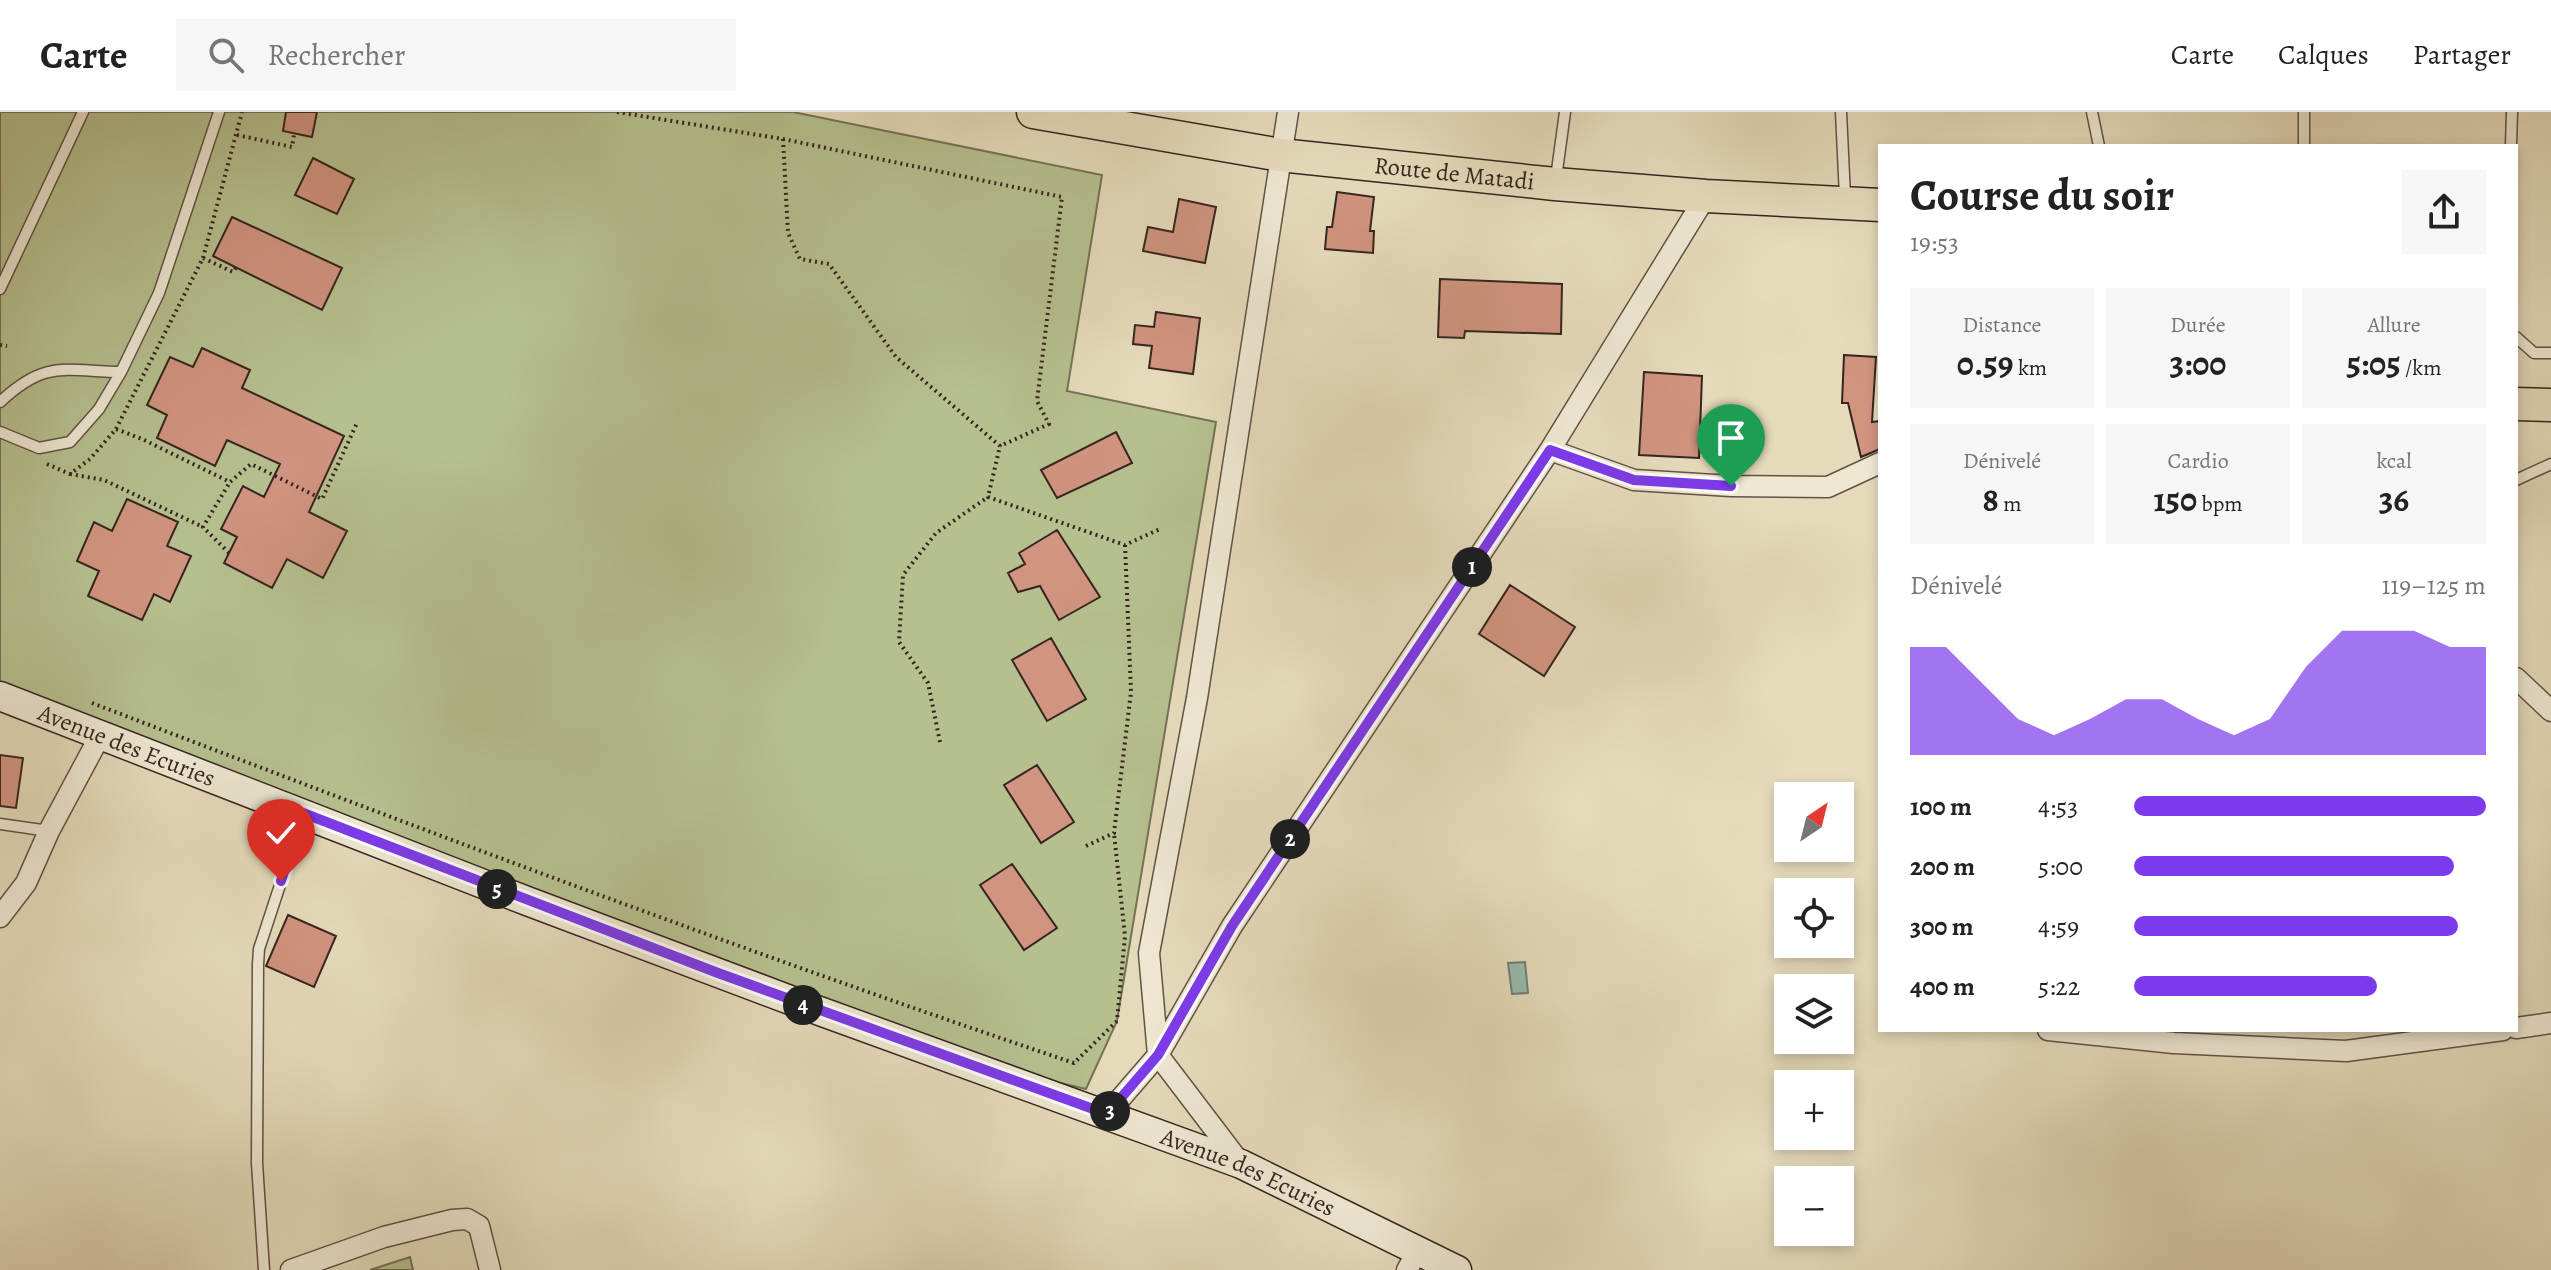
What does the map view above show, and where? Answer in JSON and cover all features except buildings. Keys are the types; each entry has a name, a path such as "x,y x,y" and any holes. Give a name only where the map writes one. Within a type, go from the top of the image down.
{"main road":[{"name":"Route de Matadi","path":"1033,112 1280,155 1555,184 1878,205"}],"street":[{"path":"1241,1164 1158,1055 1149,953 1197,698 1288,112"},
{"path":"1107,1114 1158,1055 1232,926 1550,450 1706,196"},
{"path":"1550,450 1634,480 1731,486 1828,487 1878,464"},
{"path":"2518,680 2551,711"},
{"name":"Avenue des Ecuries","path":"0,696 757,987 1241,1164 1413,1260 1457,1270"},
{"path":"0,917 26,883 49,831 101,734"},
{"path":"2518,1028 2551,1023"},
{"path":"2090,1032 2346,1051 2488,1032"},
{"path":"291,1270 384,1237 467,1219 479,1226 490,1270"}],"lane":[{"path":"0,289 83,112"},
{"path":"0,432 39,448 70,442 99,409 121,372 159,293 219,112"},
{"path":"1555,184 1565,112"},
{"path":"1841,112 1845,203"},
{"path":"2092,112 2099,144"},
{"path":"2304,112 2304,144"},
{"path":"2511,144 2512,112"},
{"path":"2518,339 2534,353 2551,353"},
{"path":"0,402 22,382 56,369 121,372"},
{"path":"2518,479 2551,464"},
{"path":"264,1270 257,1163 259,949 303,813"},
{"path":"0,824 49,831"}],"path":[{"path":"70,474 90,459 116,429 203,258 242,112"},
{"path":"617,112 783,139 1062,197 1037,401 1049,424 1000,446"},
{"path":"237,135 292,147 294,134"},
{"path":"783,139 788,233 800,259 829,264 896,357 1000,446"},
{"path":"203,258 233,272 236,267"},
{"path":"0,345 7,346"},
{"path":"203,527 230,482 251,464 322,499 357,423"},
{"path":"116,429 230,482"},
{"path":"940,742 928,683 899,642 903,575 936,533 988,497 1000,446"},
{"path":"42,462 70,474 104,480 203,527 229,553"},
{"path":"988,497 1125,545 1160,529"},
{"path":"92,703 435,835 881,998 1074,1063 1117,1021 1125,936 1114,833 1131,692 1125,545"},
{"path":"1086,846 1114,833"}],"green space":[{"path":"0,112 793,112 1102,175 1067,391 1216,422 1117,1021 1086,1089 1014,1072 703,955 0,681"},
{"path":"410,1257 413,1270 370,1270"}],"shaded area":[{"path":"1525,962 1528,993 1512,994 1508,963"}],"route":[{"path":"281,881 303,813 814,1009 1107,1114 1158,1055 1232,926 1550,450 1634,480 1731,486"}]}
